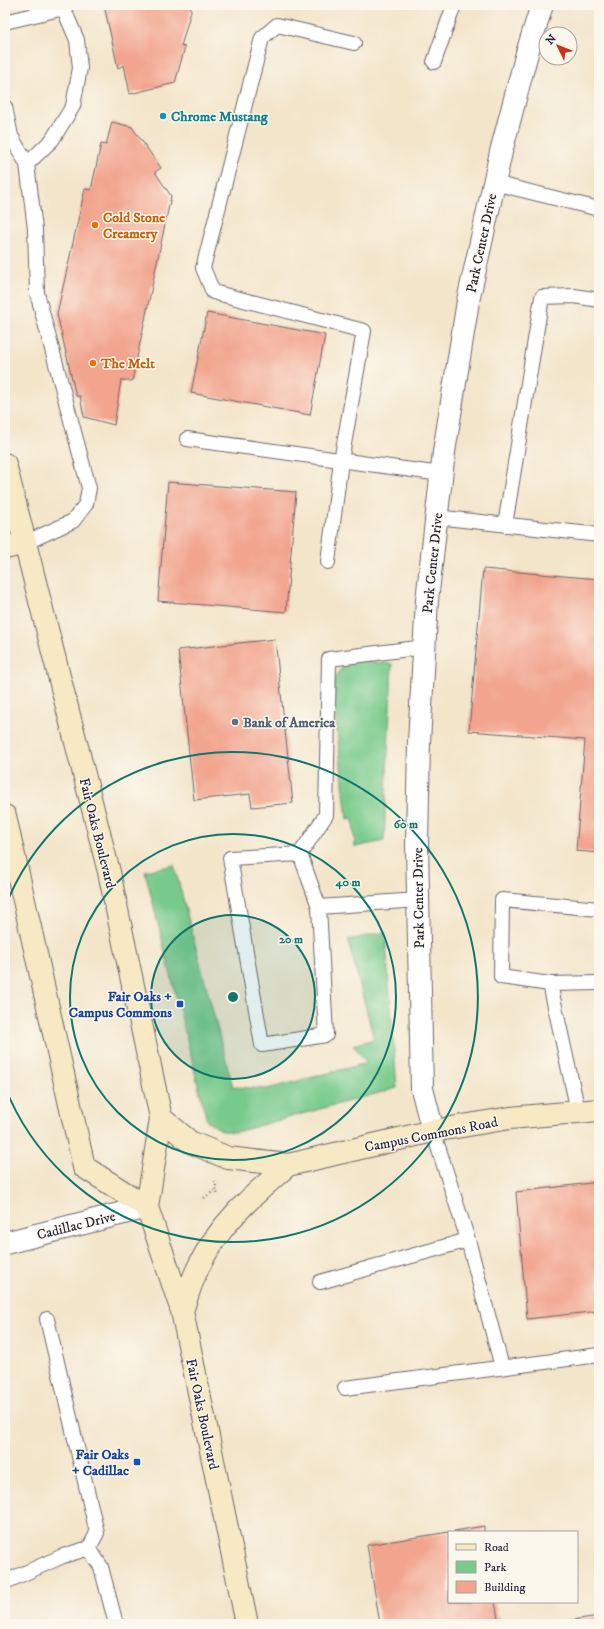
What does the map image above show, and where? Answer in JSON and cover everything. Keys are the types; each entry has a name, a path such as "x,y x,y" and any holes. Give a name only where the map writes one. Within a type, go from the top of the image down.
{"main road":[{"name":"Fair Oaks Boulevard","path":"5,464 15,545 109,872 161,1118 147,1207 182,1312 247,1624"},
{"path":"5,816 84,1167 147,1207"},
{"name":"Campus Commons Road","path":"288,1165 433,1131 510,1118 599,1110"},
{"path":"161,1118 190,1142 228,1158 288,1165"},
{"path":"182,1312 198,1268 220,1230 250,1197 288,1165"}],"street":[{"name":"Park Center Drive","path":"433,1131 422,1089 417,844 419,742 427,600 441,474 468,302 494,183 527,53 542,5"},
{"name":"Cadillac Drive","path":"5,1243 147,1207"}],"lane":[{"path":"434,62 454,5"},
{"path":"5,22 63,6 77,40 80,68 73,106 52,140 27,164"},
{"path":"328,562 341,461 364,331 213,292 203,268 262,38 277,24 354,43"},
{"path":"5,108 11,136 27,164 35,229 37,293 89,488 86,504 73,521 15,545"},
{"path":"494,183 599,209"},
{"path":"505,525 542,297 574,296 599,300"},
{"path":"187,439 441,474"},
{"path":"436,517 599,535"},
{"path":"300,854 326,815 329,658 425,647"},
{"path":"300,854 319,907 326,1035 262,1045 230,858 300,854"},
{"path":"319,907 418,900"},
{"path":"599,909 502,900 500,977 550,984 599,983"},
{"path":"550,984 578,1111"},
{"path":"433,1131 468,1240 502,1367"},
{"path":"320,1282 468,1240"},
{"path":"5,1582 63,1556 90,1548 97,1533 47,1319"},
{"path":"345,1388 599,1355"},
{"path":"90,1548 101,1567 116,1624"}],"path":[{"path":"214,1174 218,1199"},
{"path":"204,1198 217,1189"}],"green space":[{"path":"352,660 392,664 384,841 355,847 353,818 347,819 334,703 335,678 341,669"},
{"path":"174,865 233,1087 267,1089 367,1063 353,1045 374,1039 348,940 385,932 397,1088 236,1132 223,1131 207,1121 145,871"}],"building":[{"path":"104,5 190,5 191,11 181,46 185,47 175,83 130,94 124,65 118,68"},
{"path":"112,122 132,127 161,168 155,172 171,196 132,381 121,380 114,425 84,417 80,396 76,396 57,314 85,189 91,190 101,144 106,145"},
{"path":"207,313 325,335 310,415 191,393"},
{"path":"168,482 296,492 286,612 158,601"},
{"path":"483,569 599,579 599,853 576,851 585,740 469,731"},
{"name":"Bank of America","path":"275,639 293,803 252,807 250,794 194,800 178,650"},
{"path":"599,1182 599,1311 527,1319 516,1192"},
{"path":"484,1526 484,1531 454,1531"},
{"path":"448,1532 448,1603 495,1603 499,1624 380,1624 367,1545"},
{"path":"599,1616 599,1624 553,1624 553,1623"}],"place":[{"name":"Chrome Mustang","path":"163,116"},
{"name":"Cold Stone Creamery","path":"95,225"},
{"name":"The Melt","path":"93,363"},
{"name":"Bank of America","path":"235,722"},
{"name":"Fair Oaks + Campus Commons","path":"180,1004"},
{"name":"Fair Oaks + Cadillac","path":"137,1462"}]}
